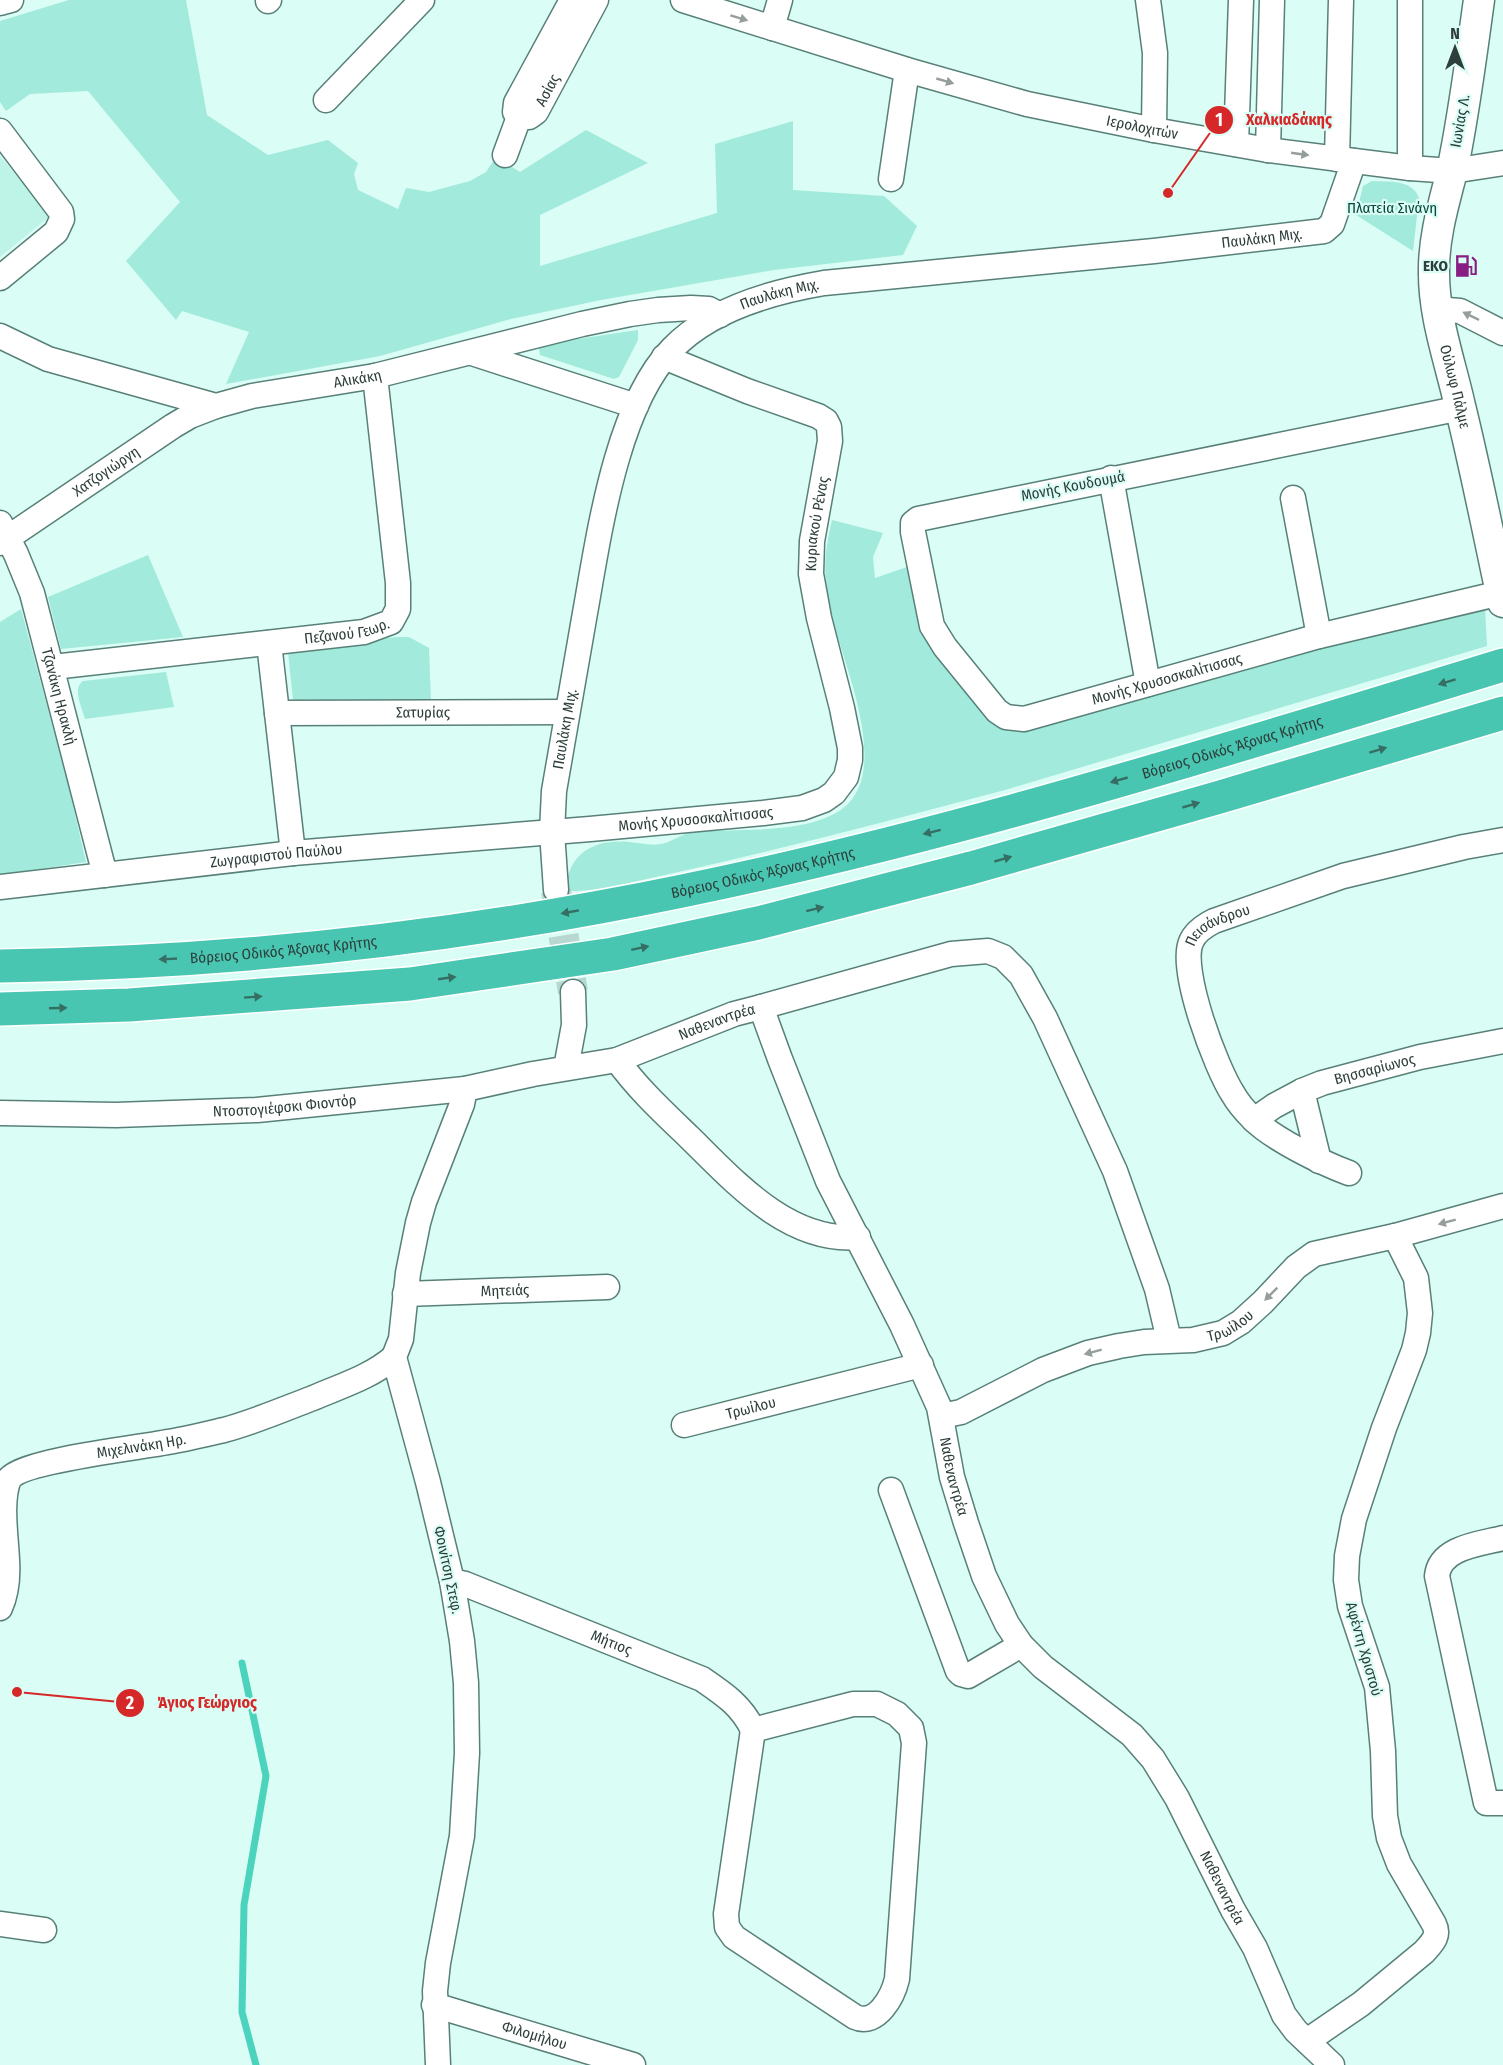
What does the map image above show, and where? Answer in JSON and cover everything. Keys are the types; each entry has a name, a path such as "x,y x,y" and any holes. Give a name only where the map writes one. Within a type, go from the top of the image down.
{"highway":[{"name":"Βόρειος Οδικός Άξονας Κρήτης","path":"0,966 131,961 311,949 404,939 613,905 750,876 942,829 1219,752 1503,664"},
{"path":"0,1009 129,1005 410,984 613,954 758,923 971,868 1220,797 1503,712"}],"street":[{"path":"0,3 11,0"},
{"name":"Ασίας","path":"572,0 516,103 515,112 519,117 529,117 536,112 596,0"},
{"name":"Ιερολοχιτών","path":"683,0 908,70 1027,104 1154,130 1268,150 1410,168 1452,171 1503,163"},
{"path":"772,28 780,0"},
{"path":"1148,0 1155,53 1154,130"},
{"path":"1236,144 1241,0"},
{"path":"1268,150 1272,0"},
{"name":"Παυλάκη Μιχ.","path":"556,890 552,832 554,791 603,516 616,463 636,406 646,383 664,357 688,334 720,315 779,293 824,283 1154,252 1324,231 1332,224 1345,160 1341,0"},
{"path":"1410,0 1410,168"},
{"name":"Ιωνίας Λ.","path":"1452,171 1479,0"},
{"path":"326,100 412,3"},
{"path":"891,179 908,70"},
{"path":"505,155 519,117"},
{"path":"0,131 61,212 62,219 56,232 0,278"},
{"name":"Ούλωφ Πάλμε","path":"1452,171 1436,241 1434,270 1436,309 1461,408 1493,508 1501,587"},
{"name":"Αλικάκη","path":"216,406 252,396 375,376 582,324 658,310 703,308 720,315"},
{"path":"1436,309 1460,311 1503,333"},
{"path":"0,336 23,348 68,365 216,406"},
{"path":"472,353 636,406"},
{"name":"Κυριακού Ρένας","path":"664,357 747,391 818,416 826,421 829,427 830,441 811,557 813,591 850,748 846,777 834,793"},
{"name":"Πεζανού Γεωρ.","path":"52,667 364,632 391,622 395,617 399,600 398,583 375,376"},
{"name":"Χατζογιώργη","path":"3,534 173,426 190,416 216,406"},
{"name":"Μονής Κουδουμά","path":"1014,720 997,711 938,638 932,626 913,532 913,523 918,519 942,512 1461,408"},
{"path":"1111,478 1148,684"},
{"path":"1293,498 1319,636"},
{"name":"Τζανάκη Ηρακλή","path":"3,534 32,593 105,875"},
{"name":"Μονής Χρυσοσκαλίτισσας","path":"1014,720 1501,587"},
{"path":"269,643 293,853"},
{"name":"Σατυρίας","path":"277,713 567,712"},
{"name":"Μονής Χρυσοσκαλίτισσας","path":"552,832 784,811 816,803 834,793"},
{"name":"Ζωγραφιστού Παύλου","path":"0,886 293,853 552,832"},
{"name":"Πεισάνδρου","path":"1348,1173 1319,1161 1254,1120 1233,1095 1223,1077 1195,999 1187,958 1191,942 1203,927 1214,921 1343,876 1503,840"},
{"path":"761,1006 951,954 988,951 1003,957 1021,975 1032,992 1110,1161 1148,1263 1169,1340"},
{"path":"566,1068 574,1025 573,992"},
{"name":"Ναθεναντρέα","path":"566,1068 616,1060 734,1014 761,1006 828,1181 921,1365 942,1416 952,1477 975,1551 1007,1624 1022,1645 1043,1667 1132,1735 1153,1759 1177,1798 1228,1900 1255,1948 1284,2014 1296,2031 1332,2065"},
{"name":"Βησσαρίωνος","path":"1254,1120 1274,1106 1322,1083 1420,1058 1503,1041"},
{"path":"616,1060 656,1107 739,1188 793,1223 827,1235 858,1237"},
{"name":"Ντοστογιέφσκι Φιοντόρ","path":"0,1113 116,1115 257,1110 465,1089 566,1068"},
{"path":"394,1357 401,1339 413,1244 424,1202 459,1113 465,1089"},
{"path":"1302,1091 1319,1161"},
{"name":"Τρωίλου","path":"942,1416 961,1412 1043,1370 1088,1353 1119,1346 1208,1337 1232,1329 1263,1302 1296,1267 1314,1254 1395,1236 1503,1206"},
{"name":"Αφέντη Χριστού","path":"1307,2041 1361,2004 1424,1952 1433,1943 1437,1933 1396,1857 1389,1839 1385,1816 1383,1751 1377,1687 1350,1606 1346,1580 1347,1556 1354,1519 1418,1333 1420,1313 1416,1278 1395,1236"},
{"name":"Μητειάς","path":"405,1294 607,1287"},
{"name":"Μιχελινάκη Ηρ.","path":"0,1608 6,1591 8,1570 1,1510 4,1490 9,1479 17,1472 85,1456 163,1443 260,1419 367,1375 394,1357"},
{"name":"Φοινίτση Στεφ.","path":"394,1357 431,1492 452,1581 466,1683 468,1716 466,1783 460,1852 438,1963 434,2005 438,2065"},
{"name":"Τρωίλου","path":"684,1425 921,1365"},
{"path":"891,1490 957,1671 968,1676 1022,1645"},
{"path":"1495,1803 1437,1576 1443,1561 1458,1550 1503,1538"},
{"name":"Μήτιος","path":"452,1581 476,1588 702,1679 736,1703 753,1730"},
{"path":"853,1704 877,1704 897,1714 911,1728 914,1743 898,1971 892,1994 870,2019 855,2017 734,1937 727,1927 726,1914 753,1730 853,1704"},
{"path":"0,1924 44,1930"},
{"name":"Φιλομήλου","path":"434,2005 633,2065"}],"shaded area":[{"path":"0,156 50,216 0,257"}],"green space":[{"path":"69,0 186,0 207,115 268,155 328,140 358,163 354,174 358,190 398,209 406,188 429,192 470,181 486,172 496,157 520,172 586,130 648,163 540,215 540,266 717,213 715,144 793,121 793,190 884,196 917,226 903,255 774,270 601,300 511,319 380,356 226,384 249,332 182,311 176,320 126,261 180,202 88,91 30,94 6,111 0,102 0,21"},
{"name":"Πλατεία Σινάνη","path":"1372,181 1399,183 1411,187 1416,192 1419,198 1413,251 1356,215 1363,186"},
{"path":"638,330 638,340 619,377 614,379 540,355 539,348 544,344"},
{"path":"832,520 883,533 873,557 875,578 907,567 915,585 1008,728 1020,732 1372,634 1485,608 1487,646 1005,790 793,845 665,875 600,889 566,890 572,866 585,851 594,846 616,842 657,845 695,832 791,827 827,817 842,809 857,791 864,767 864,739 859,709 833,623 826,590 826,560"},
{"path":"148,555 183,637 61,649 48,597"},
{"path":"21,609 68,784 86,862 0,875 0,622"},
{"path":"409,637 429,648 431,702 293,700 288,652 291,648"},
{"path":"166,672 174,707 85,719 78,693 83,681"}],"waterway":[{"path":"242,1663 266,1776 244,1905 242,2012 256,2065"}],"tunnel":[{"path":"556,891 573,992"}],"place":[{"name":"Χαλκιαδάκης","path":"1168,193"},
{"name":"EKO","path":"1466,266"},
{"name":"Άγιος Γεώργιος","path":"17,1692"}]}
